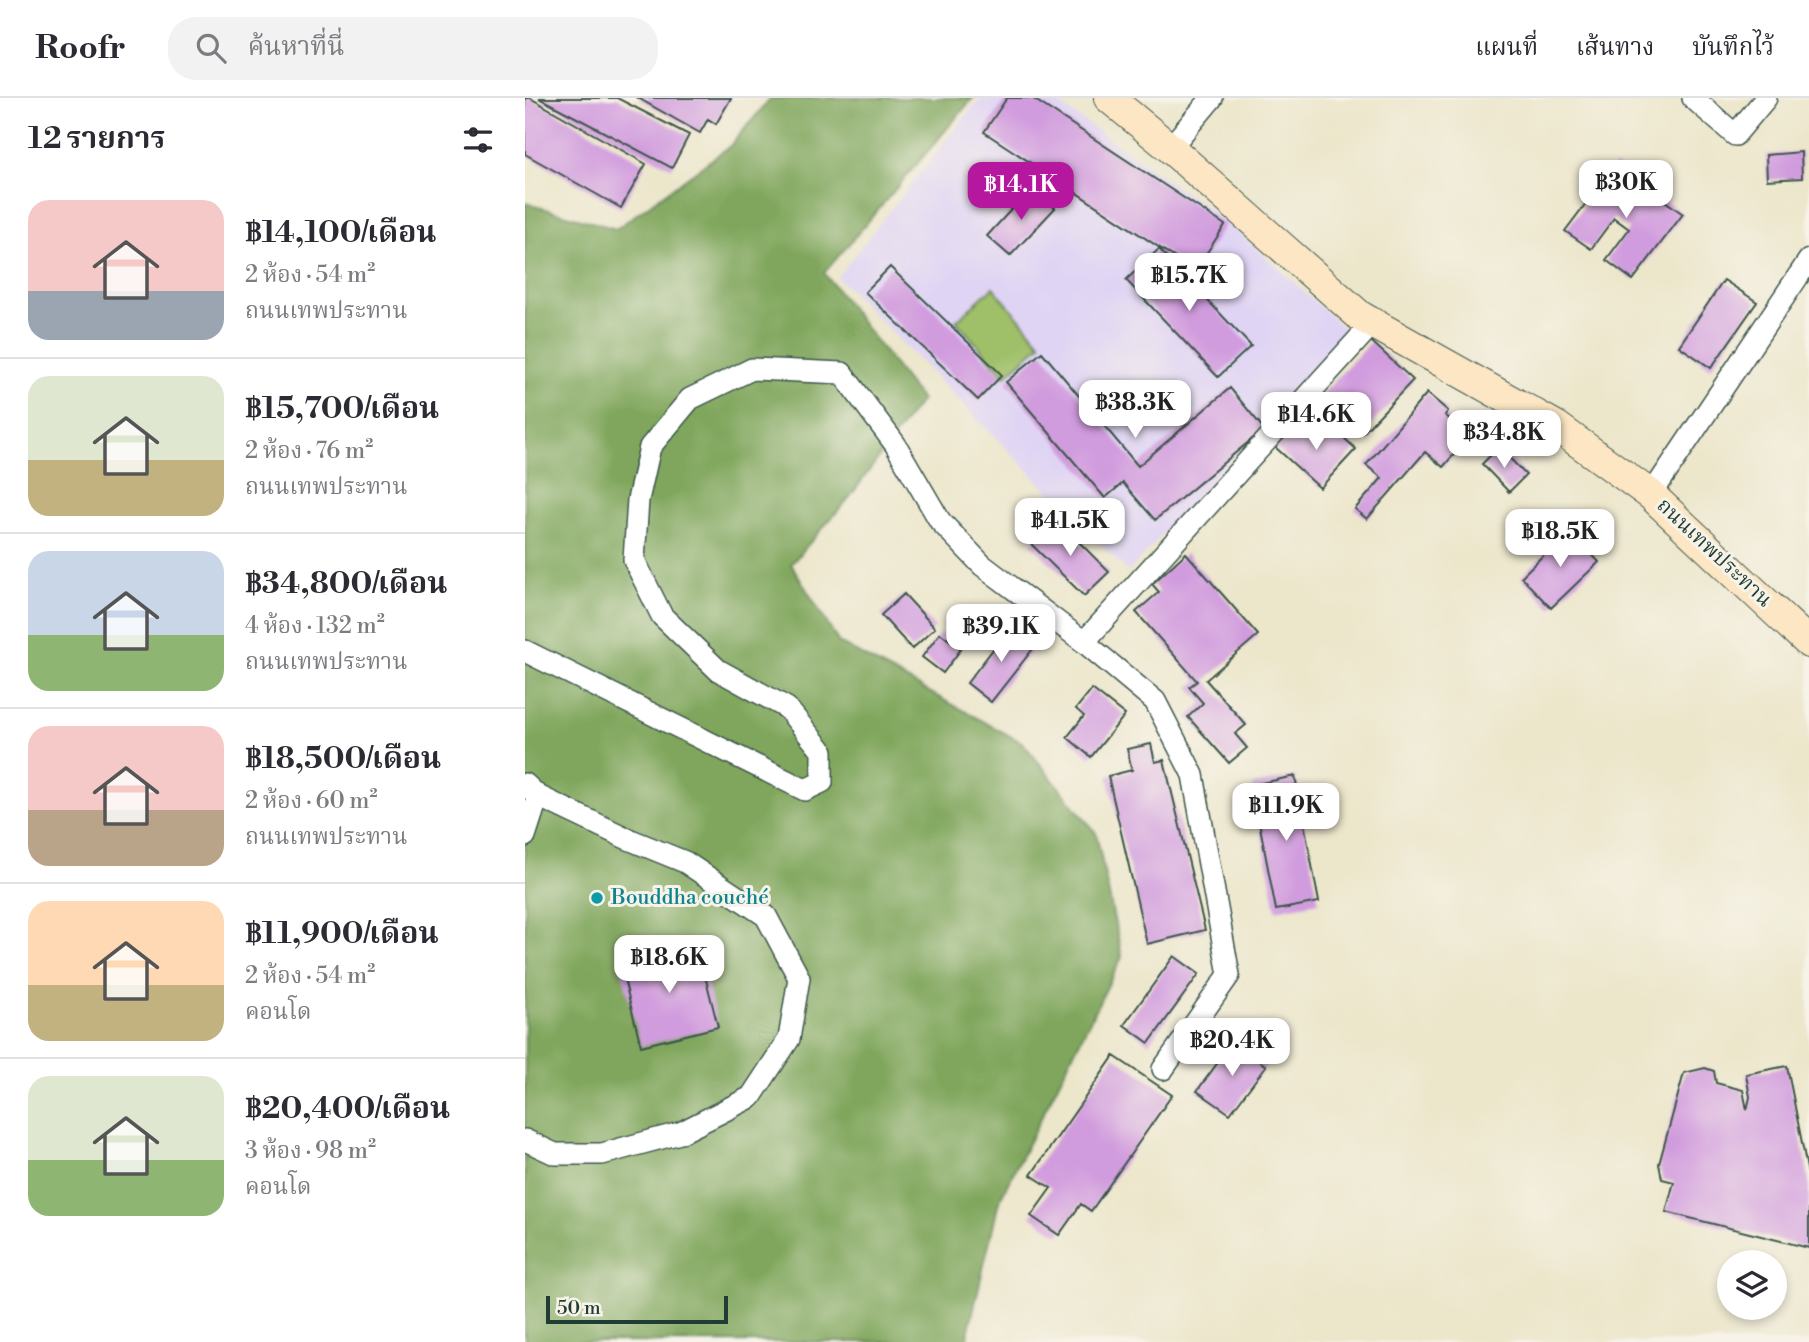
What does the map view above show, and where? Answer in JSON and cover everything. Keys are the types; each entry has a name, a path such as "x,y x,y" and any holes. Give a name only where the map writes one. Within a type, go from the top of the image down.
{"street":[{"name":"ถนนเทพประทาน","path":"1109,98 1170,148 1360,316 1556,426 1651,495 1809,643"},
{"path":"1170,148 1212,98"},
{"path":"1693,98 1735,135 1766,98"},
{"path":"1651,495 1809,260"},
{"path":"1084,642 1373,323"},
{"path":"525,651 795,786 805,790 822,782 822,751 787,708 718,670 699,652 663,617 634,560 638,500 650,447 690,399 752,369 842,373 895,444 940,521 982,565 1084,642 1155,701 1193,775 1229,975 1163,1069"},
{"path":"525,836 531,790 627,838 685,862 766,916 799,978 789,1038 751,1097 680,1133 602,1154 555,1154 525,1140"}],"shaded area":[{"path":"980,98 1051,98 1231,225 1349,333 1128,572 837,277"}],"green space":[{"path":"771,98 973,98 824,273 921,400 849,498 791,564 839,643 1023,743 1096,833 1122,957 999,1201 966,1342 525,1342 525,203 616,229 730,146"},
{"path":"993,287 1041,344 1005,376 956,321"}],"building":[{"path":"525,98 530,98 646,164 621,208 525,154"},
{"path":"539,98 617,98 689,135 672,168"},
{"path":"638,98 731,98 716,124 708,119 700,133"},
{"path":"1007,98 1032,98 1225,225 1195,271 984,132"},
{"path":"1801,152 1802,178 1767,180 1766,155"},
{"path":"1615,165 1683,214 1633,280 1606,260 1629,229 1614,218 1591,249 1565,231"},
{"path":"1032,187 1055,208 1010,256 987,236"},
{"path":"1159,249 1251,346 1218,377 1126,280"},
{"path":"890,267 1002,375 978,400 865,292"},
{"path":"1724,280 1757,302 1711,368 1679,346"},
{"path":"1371,341 1413,380 1363,433 1322,394"},
{"path":"1042,352 1138,466 1230,388 1264,429 1155,520 1123,483 1105,498 1006,382"},
{"path":"1427,393 1448,411 1445,415 1470,436 1443,467 1425,452 1367,519 1355,509 1382,478 1366,465"},
{"path":"1300,421 1316,436 1328,423 1356,449 1320,488 1275,447"},
{"path":"1499,447 1526,475 1509,492 1482,464"},
{"path":"1056,519 1109,572 1084,596 1031,544"},
{"path":"1569,530 1599,562 1551,608 1521,577"},
{"path":"1186,553 1258,635 1206,680 1246,725 1235,734 1247,748 1229,763 1188,717 1203,703 1189,687 1197,681 1136,612 1159,592 1152,584"},
{"path":"904,594 935,628 912,649 881,615"},
{"path":"1011,626 1036,645 991,702 967,683"},
{"path":"940,633 961,649 943,673 922,657"},
{"path":"1092,689 1125,715 1091,757 1067,737 1084,716 1076,709"},
{"path":"1151,744 1155,762 1164,760 1205,930 1147,944 1108,776 1132,770 1127,749"},
{"path":"1295,776 1319,902 1276,910 1252,785"},
{"path":"697,944 718,1027 641,1046 620,963"},
{"path":"1174,956 1199,974 1149,1043 1124,1025"},
{"path":"1233,1042 1266,1066 1230,1114 1197,1091"},
{"path":"1114,1056 1172,1095 1091,1211 1081,1204 1059,1235 1031,1216 1051,1188 1031,1175"},
{"path":"1787,1066 1809,1179 1809,1248 1666,1212 1674,1182 1662,1179 1659,1164 1684,1073 1705,1068 1714,1071 1716,1083 1743,1090 1747,1110 1750,1097 1746,1074"}],"place":[{"name":"Bouddha couché","path":"597,898"}]}
